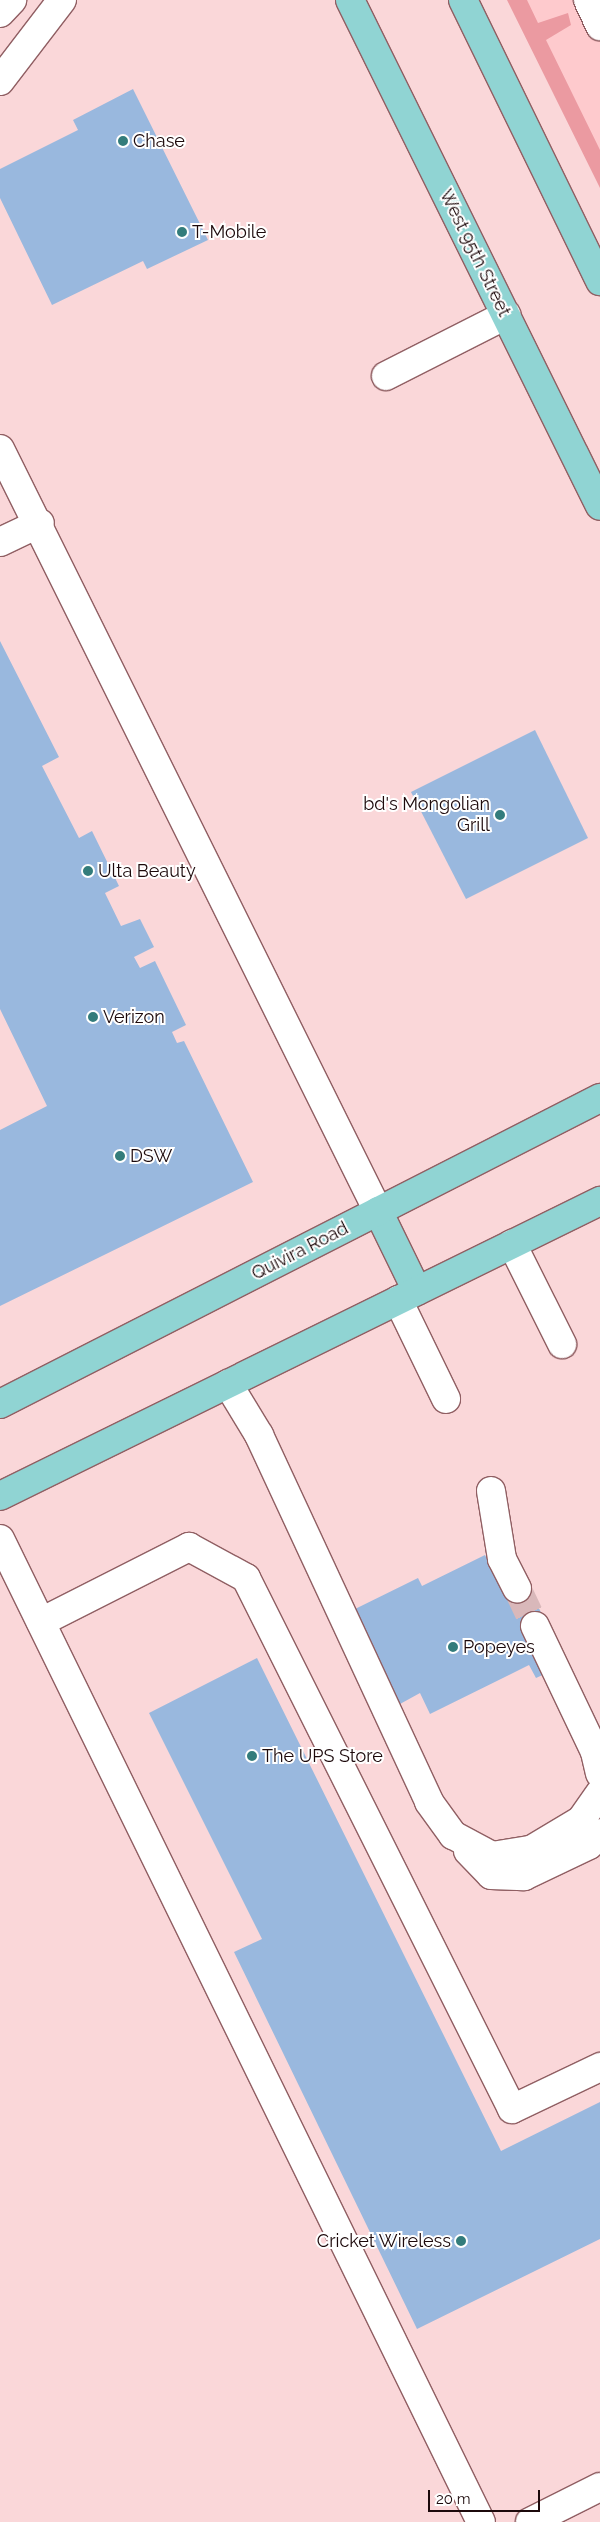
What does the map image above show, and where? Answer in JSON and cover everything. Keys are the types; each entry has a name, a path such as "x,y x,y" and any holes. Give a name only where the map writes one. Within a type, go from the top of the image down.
{"main road":[{"name":"West 95th Street","path":"350,0 600,506"},
{"path":"462,0 600,281"},
{"name":"Quivira Road","path":"0,1404 600,1098"},
{"path":"0,1496 600,1201"},
{"path":"378,1211 408,1296"}],"lane":[{"path":"0,13 12,0"},
{"path":"0,81 62,0"},
{"path":"588,0 600,26"},
{"path":"386,376 506,315"},
{"path":"0,449 40,523 378,1211"},
{"path":"0,542 40,523"},
{"path":"512,1244 562,1344"},
{"path":"408,1296 446,1398"},
{"path":"228,1384 279,1478 418,1779 453,1835 491,1875 524,1876 589,1845 600,1833"},
{"path":"491,1491 502,1559 517,1588"},
{"path":"0,1539 481,2522"},
{"path":"41,1622 189,1547 246,1578 512,2109 600,2067"},
{"path":"535,1626 595,1752 600,1774"},
{"path":"453,1835 492,1856 531,1850 581,1820 600,1793"},
{"path":"530,2522 600,2488"}],"shaded area":[{"path":"507,0 527,0 538,23 568,13 571,25 546,40 600,150 600,188"},
{"path":"522,0 600,0 600,158"}],"building":[{"path":"133,89 208,240 147,269 143,261 52,305 0,198 0,169 78,130 73,120"},
{"path":"0,641 59,757 42,766 79,838 92,831 119,886 105,893 121,926 140,919 154,947 134,957 140,968 155,961 186,1025 172,1032 177,1043 184,1041 253,1182 0,1306 0,1130 47,1106 0,1009"},
{"name":"bd's Mongolian Grill","path":"535,730 588,838 466,899 411,792"},
{"name":"Popeyes","path":"485,1555 504,1595 527,1583 545,1621 547,1673 536,1678 529,1665 430,1714 420,1693 400,1704 353,1610 418,1578 422,1586"},
{"path":"257,1658 501,2151 600,2102 600,2239 417,2329 234,1952 262,1939 149,1713"}],"tunnel":[{"path":"517,1588 535,1626"}],"place":[{"name":"Chase","path":"123,141"},
{"name":"T-Mobile","path":"182,232"},
{"name":"bd's Mongolian Grill","path":"500,815"},
{"name":"Ulta Beauty","path":"88,871"},
{"name":"Verizon","path":"93,1017"},
{"name":"DSW","path":"120,1156"},
{"name":"Popeyes","path":"453,1647"},
{"name":"The UPS Store","path":"252,1756"},
{"name":"Cricket Wireless","path":"461,2241"}]}
